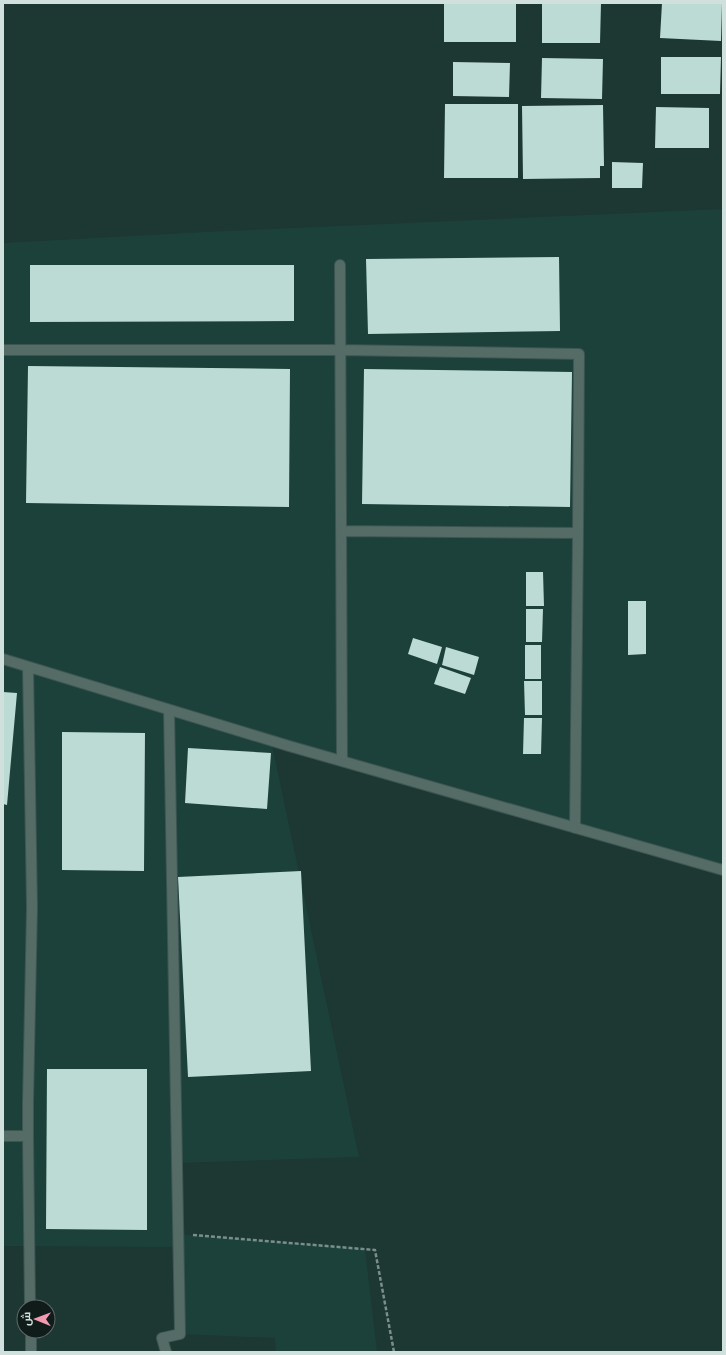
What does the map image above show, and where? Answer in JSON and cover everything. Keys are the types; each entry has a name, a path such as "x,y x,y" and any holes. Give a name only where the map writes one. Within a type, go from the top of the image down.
{"street":[{"path":"340,265 342,761"},
{"path":"3,350 340,350 579,354 575,828"},
{"path":"341,531 578,533"},
{"path":"3,659 342,761 723,870"},
{"path":"28,667 32,907 28,1095 30,1299"},
{"path":"166,1352 162,1338 180,1334 169,710"},
{"path":"3,1136 28,1136"},
{"path":"31,1339 31,1352"}],"path":[{"path":"178,1234 375,1250 394,1352"}],"shaded area":[{"path":"723,209 723,870 3,658 3,243 205,232"},
{"path":"3,659 271,740 359,1157 177,1163 178,1234 365,1249 377,1352 276,1352 275,1338 180,1334 178,1247 3,1246"}],"building":[{"path":"444,3 516,3 516,42 444,42"},
{"path":"542,3 601,3 600,43 542,43"},
{"path":"662,3 722,3 721,41 660,38"},
{"path":"661,57 721,57 720,94 661,94"},
{"path":"542,58 603,59 602,99 541,98"},
{"path":"453,62 510,63 509,97 453,96"},
{"path":"445,104 518,104 518,178 444,178"},
{"path":"603,105 604,166 600,166 600,178 523,179 522,106"},
{"path":"656,107 709,108 709,148 655,148"},
{"path":"612,162 643,163 642,188 612,188"},
{"path":"559,257 560,331 368,334 366,259"},
{"path":"30,265 294,265 294,321 30,322"},
{"path":"28,366 290,369 289,507 26,503"},
{"path":"364,369 572,372 570,507 362,504"},
{"path":"526,572 543,572 544,606 526,606"},
{"path":"628,601 646,601 646,654 628,655"},
{"path":"526,609 543,609 542,642 526,642"},
{"path":"413,638 442,647 437,664 408,654"},
{"path":"525,645 541,645 541,679 525,679"},
{"path":"446,647 479,657 474,675 442,665"},
{"path":"440,667 471,678 465,694 434,684"},
{"path":"524,681 542,681 542,715 525,715"},
{"path":"3,692 17,693 7,805 3,804"},
{"path":"524,718 542,718 541,754 523,754"},
{"path":"62,732 145,733 144,871 62,870"},
{"path":"188,748 271,753 267,809 185,803"},
{"path":"301,871 311,1071 188,1077 178,877"},
{"path":"47,1069 147,1069 147,1230 46,1229"}]}
